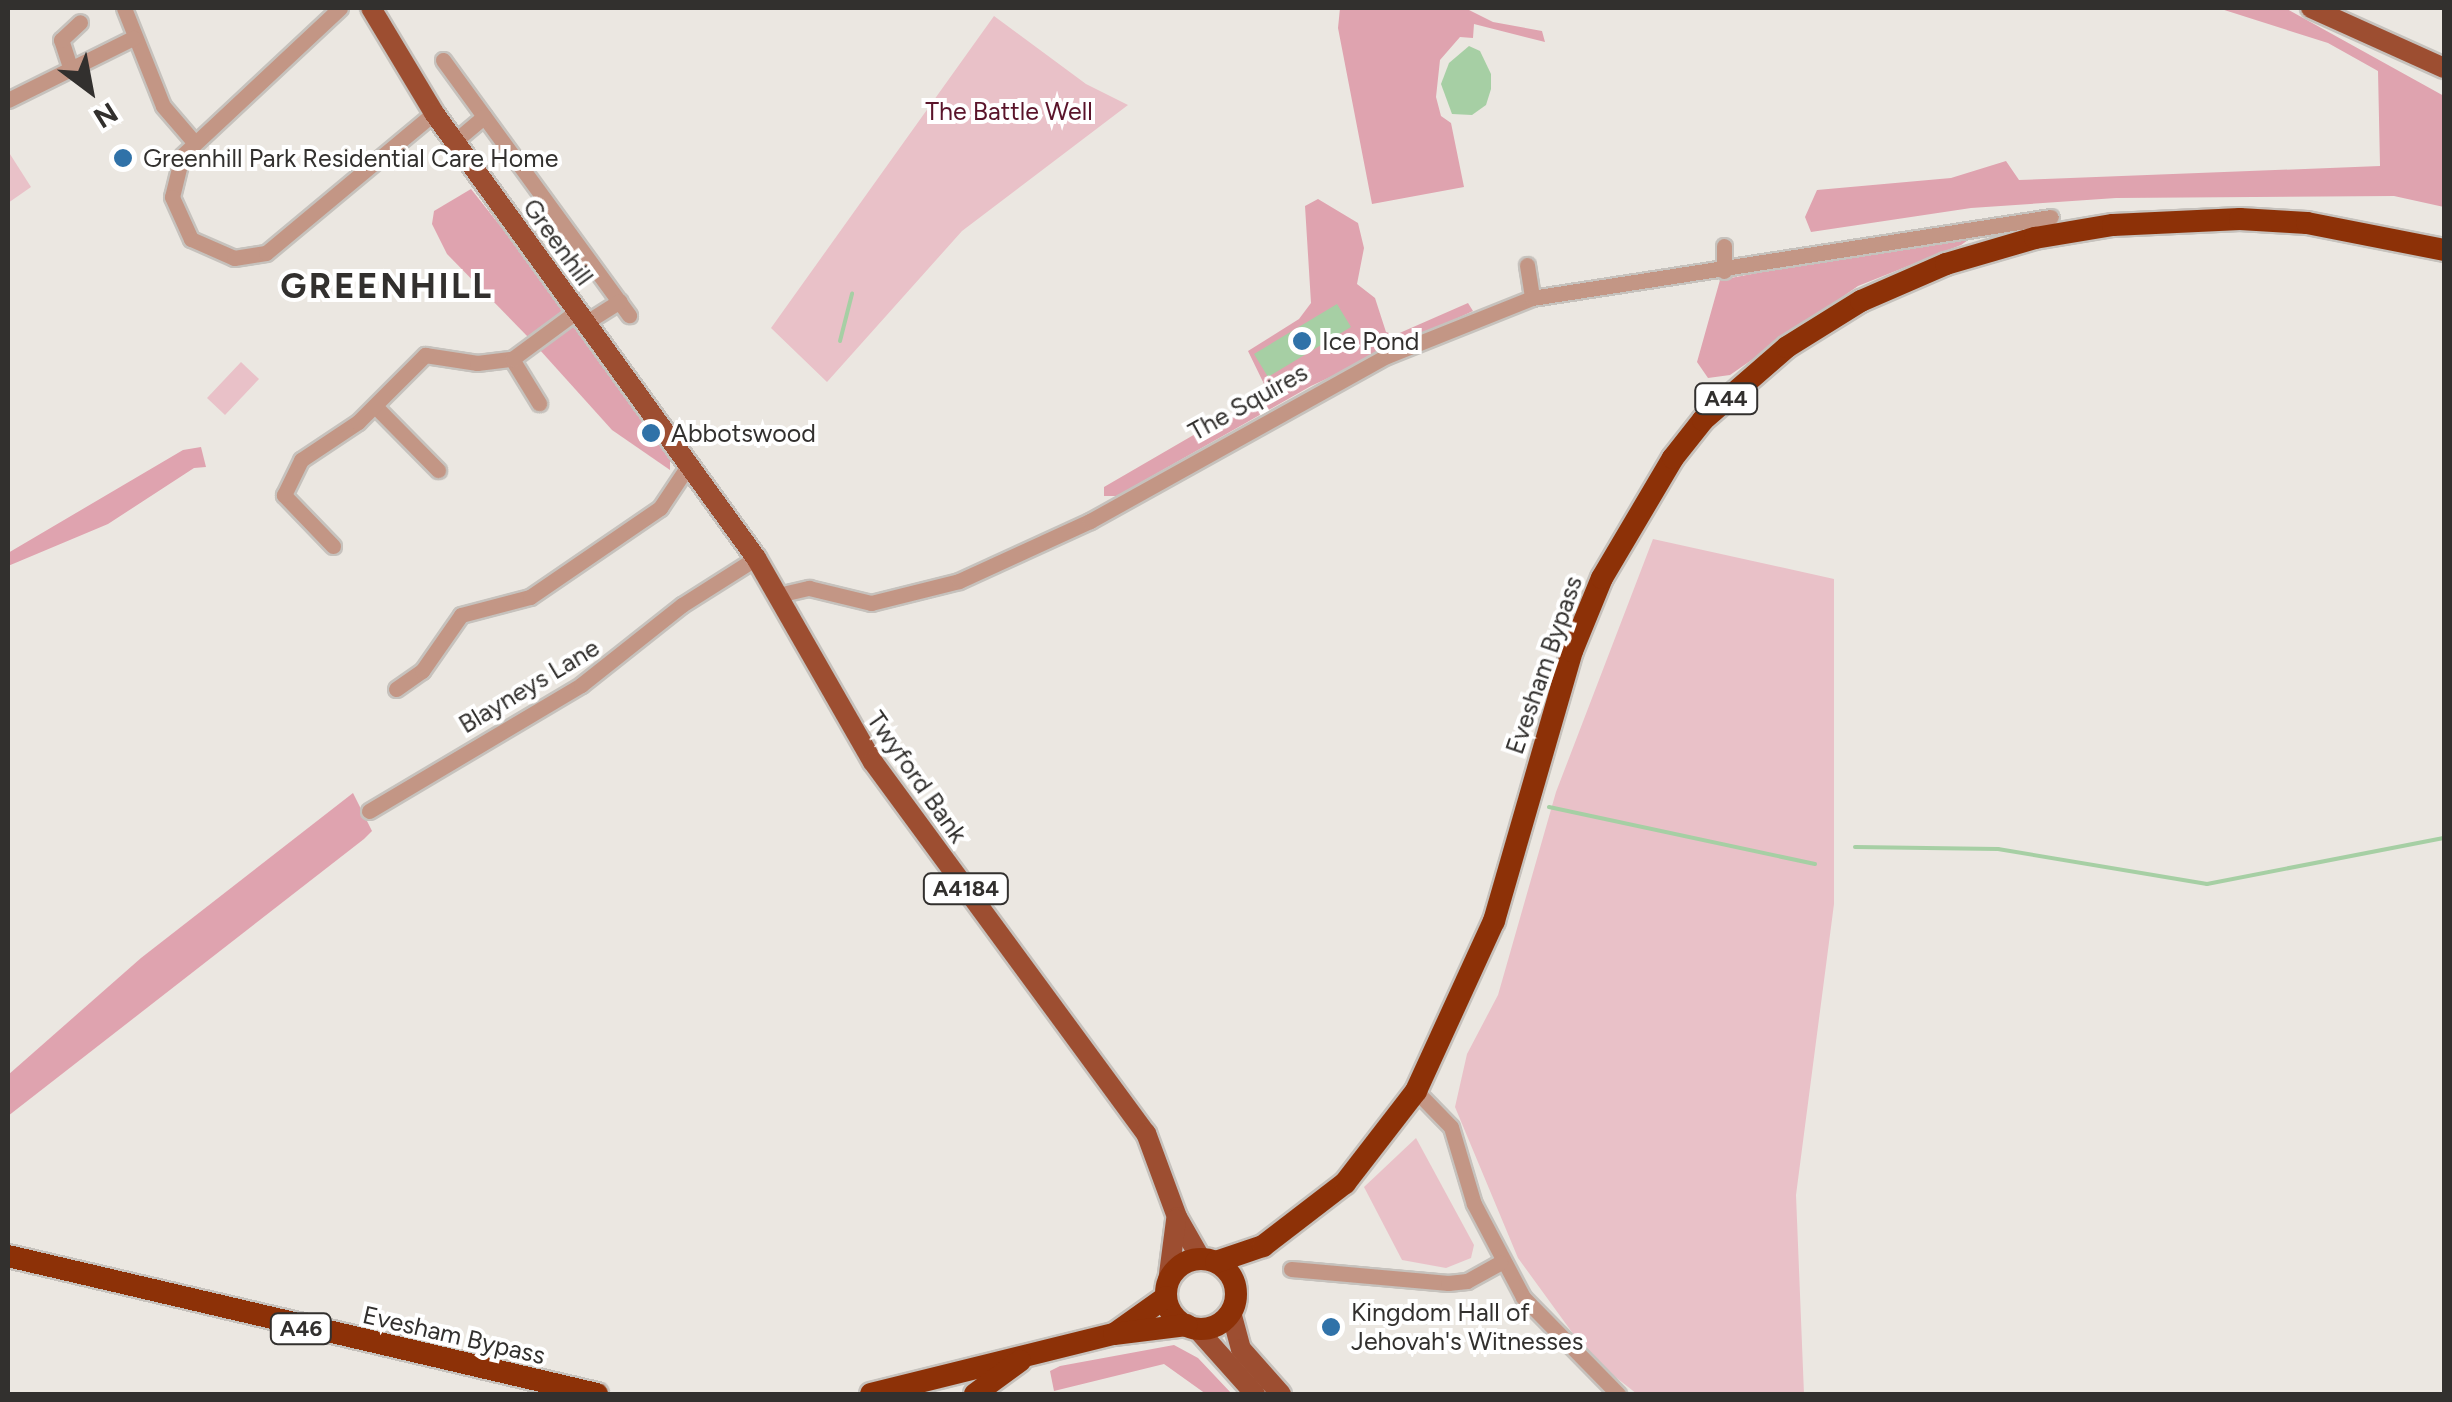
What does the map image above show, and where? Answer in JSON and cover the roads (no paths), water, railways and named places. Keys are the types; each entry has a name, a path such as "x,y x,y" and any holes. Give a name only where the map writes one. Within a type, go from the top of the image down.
{"highway":[{"name":"Evesham Bypass","path":"1236,1288 1262,1246 1345,1183 1416,1091 1494,921 1562,682 1602,578 1672,458 1703,420 1786,346 1861,301 1946,264 2035,238 2113,225 2257,220 2444,250"},
{"name":"Evesham Bypass","path":"1208,1261 1262,1246"},
{"name":"Evesham Bypass","path":"8,1256 596,1394"},
{"path":"871,1394 896,1387 927,1386 1114,1334 1214,1326 1231,1312 1236,1288 1208,1261 1179,1267 1167,1289 1114,1334"},
{"path":"1167,1289 1192,1327"},
{"path":"975,1394 1024,1360"},
{"path":"850,1394 873,1380 927,1386"}],"main road":[{"name":"Greenhill","path":"371,8 434,113 756,558"},
{"path":"2311,8 2444,68"},
{"name":"Twyford Bank","path":"756,558 873,762 1146,1133 1177,1217 1208,1261"},
{"name":"Twyford Bank","path":"1167,1289 1177,1217"},
{"path":"1231,1312 1242,1349 1281,1394"},
{"path":"1192,1327 1254,1394"}],"street":[{"path":"124,8 133,38 150,63 163,106 194,142"},
{"path":"340,8 194,142 174,172 174,214 199,246 249,257 276,247 434,113"},
{"path":"71,70 61,40 80,22"},
{"path":"8,100 133,38"},
{"name":"Greenhill","path":"443,60 625,308 581,317"},
{"path":"455,142 484,117"},
{"name":"The Squires","path":"778,595 809,588 871,604 960,581 1090,520 1386,356 1532,298 2052,217"},
{"path":"1724,246 1724,271"},
{"path":"1527,264 1532,298"},
{"path":"332,546 277,494 301,460 375,406 425,355 493,364 512,359 581,317"},
{"path":"512,359 539,403"},
{"path":"375,406 438,471"},
{"path":"396,689 422,671 461,615 530,597 660,508 688,466"},
{"name":"Blayneys Lane","path":"369,811 581,685 682,605 756,558"},
{"path":"1416,1091 1452,1127 1500,1263 1546,1326 1618,1394"},
{"path":"1291,1269 1448,1283 1467,1281 1500,1263"}],"waterway":[{"path":"840,341 852,294"},
{"path":"1549,807 1815,864"},
{"path":"1855,847 1998,849 2207,884 2444,838"}],"place":[{"name":"Greenhill Park Residential Care Home","path":"123,158"},
{"name":"Ice Pond","path":"1302,341"},
{"name":"Abbotswood","path":"651,433"},
{"name":"Kingdom Hall of Jehovah's Witnesses","path":"1331,1327"}],"district":[{"name":"GREENHILL","path":"387,286"}],"park label":[{"name":"The Battle Well","path":"1009,111"}]}
